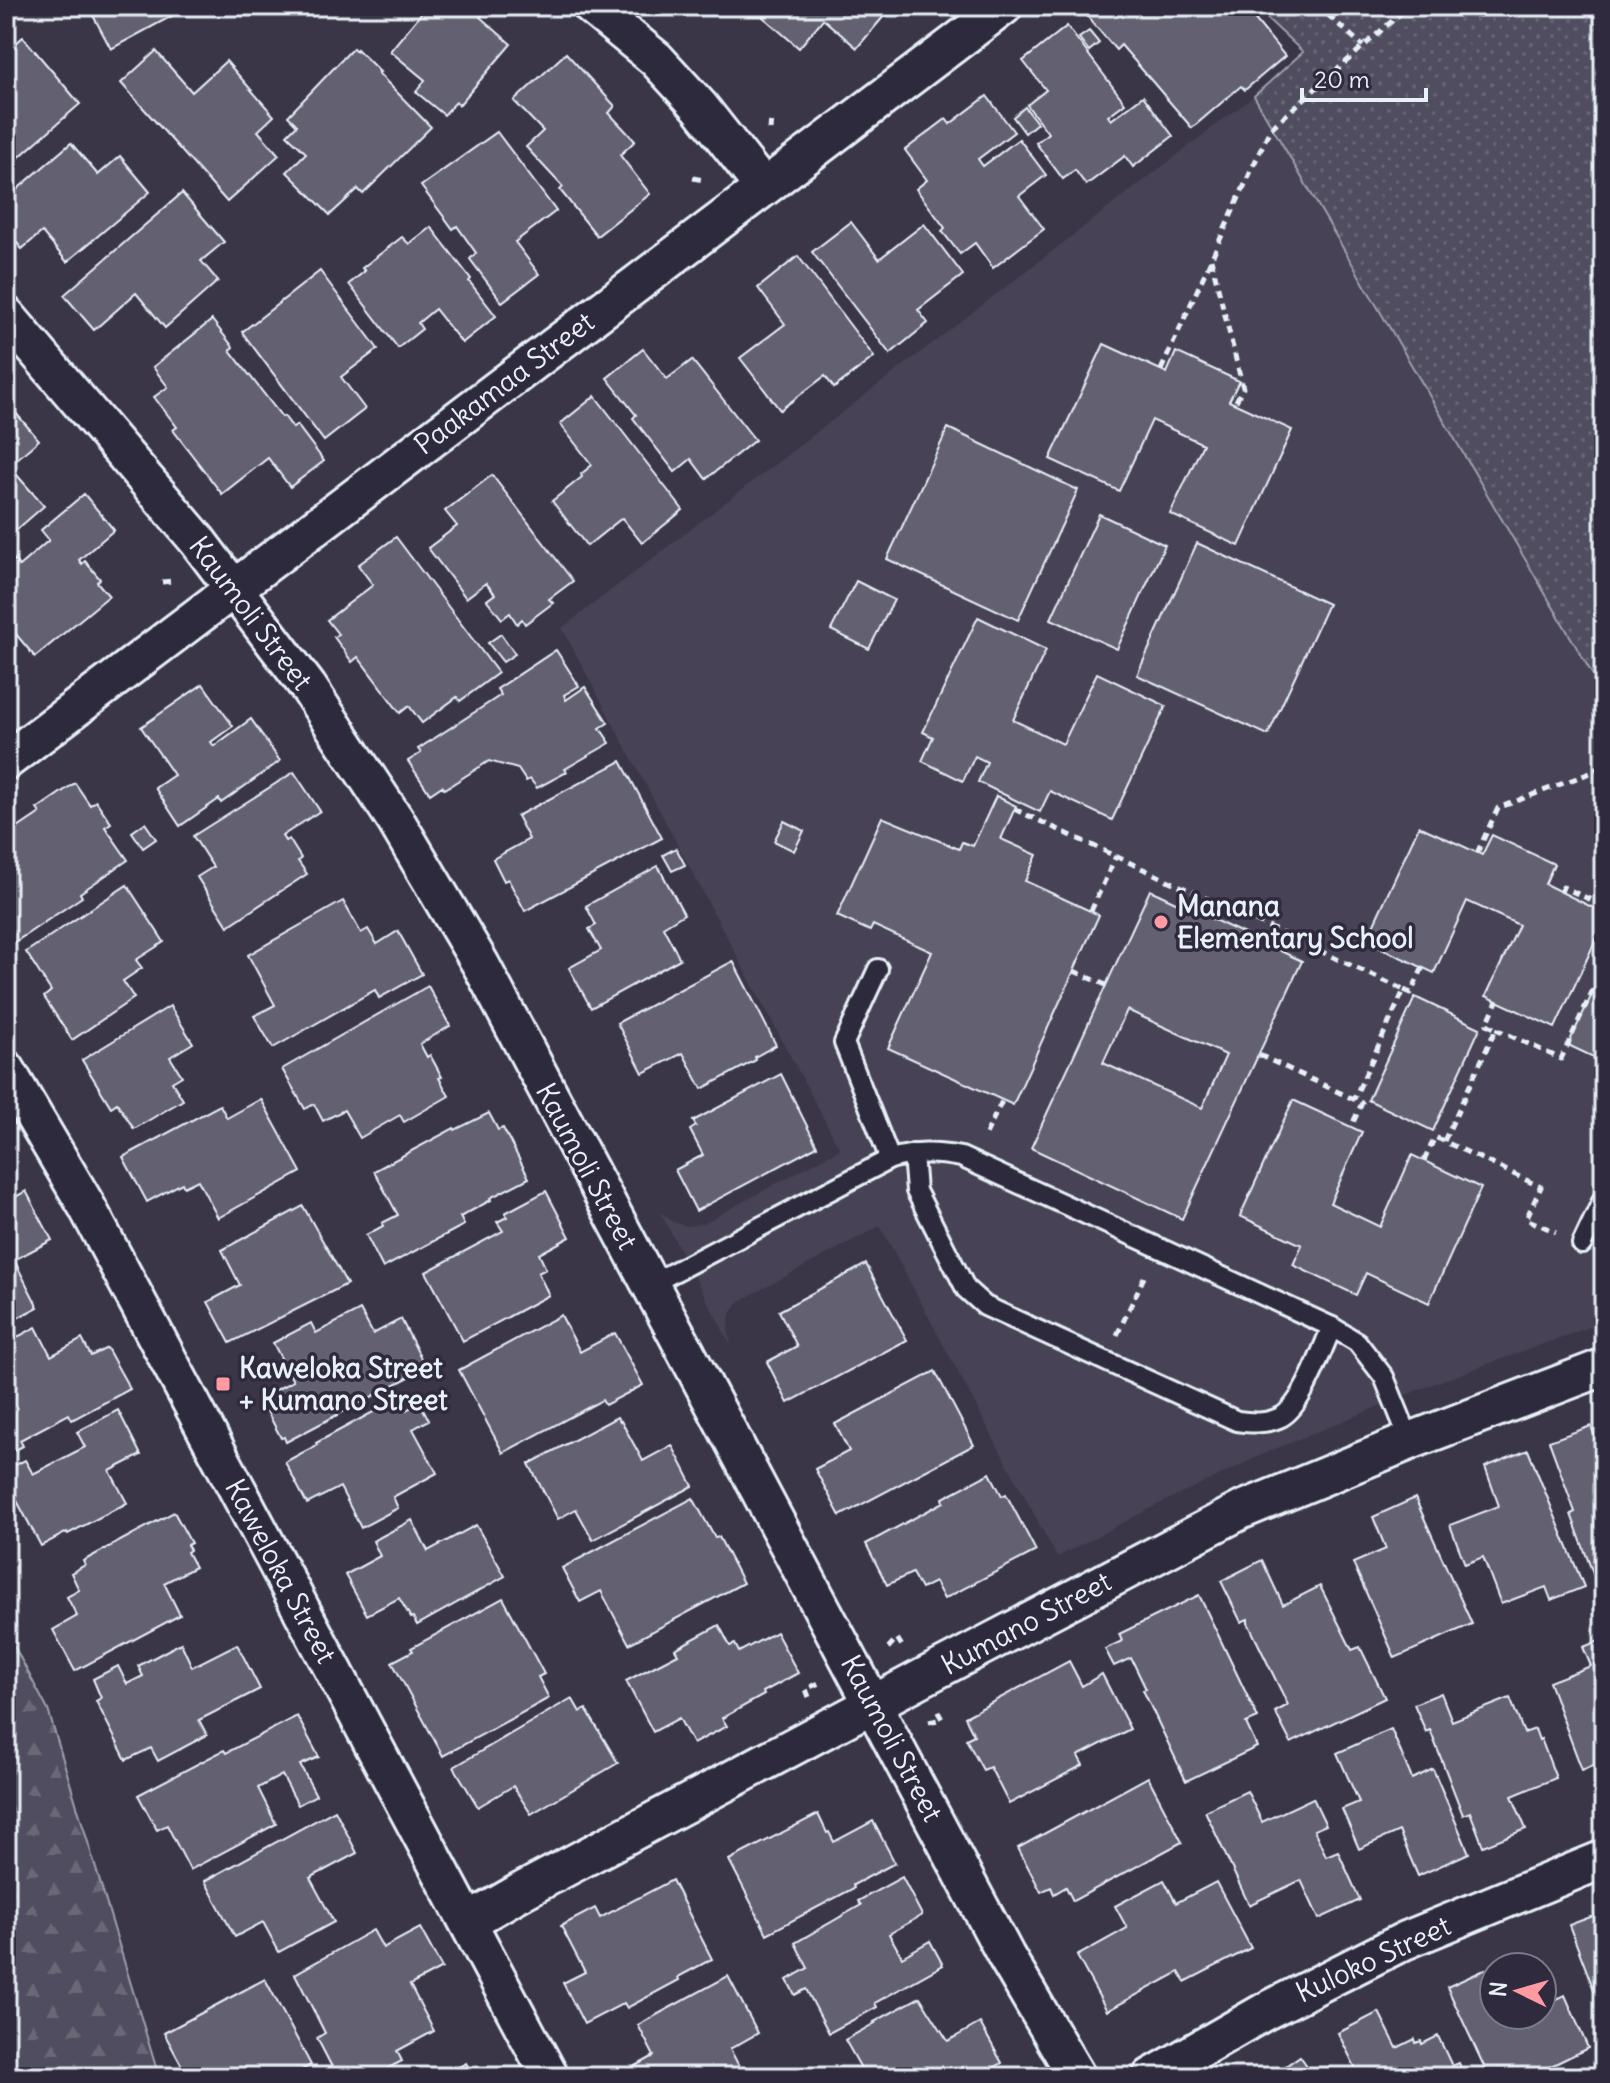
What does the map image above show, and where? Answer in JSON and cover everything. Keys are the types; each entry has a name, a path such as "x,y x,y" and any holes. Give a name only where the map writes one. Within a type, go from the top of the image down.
{"street":[{"path":"591,6 656,59 700,107 763,187"},
{"name":"Paakamaa Street","path":"6,761 1004,6"},
{"name":"Kaumoli Street","path":"6,315 197,540 308,687 396,821 481,965 1006,1956 1077,2077"},
{"name":"Kaweloka Street","path":"6,1069 86,1205 550,2077"},
{"name":"Kumano Street","path":"468,1922 1242,1510 1410,1441 1604,1367"},
{"name":"Kuloko Street","path":"1151,2077 1264,2012 1404,1941 1604,1859"}],"lane":[{"path":"878,969 844,1043 890,1159"},
{"path":"649,1285 890,1159 934,1152 961,1157 1332,1327 1357,1342 1384,1377 1410,1441"},
{"path":"913,1154 916,1191 966,1289 985,1306 1237,1421 1258,1424 1283,1416 1301,1396 1332,1327"},
{"path":"1582,1244 1604,1197"}],"path":[{"path":"1318,6 1363,46"},
{"path":"1161,370 1270,129 1409,6"},
{"path":"770,130 771,118"},
{"path":"693,178 704,180"},
{"path":"1211,259 1243,388 1235,403"},
{"path":"162,582 173,581"},
{"path":"1477,853 1498,808 1590,773 1604,764"},
{"path":"1014,809 1411,993 1423,967"},
{"path":"1091,911 1116,856"},
{"path":"1561,892 1563,887 1604,906"},
{"path":"1497,1001 1487,1024 1561,1059 1604,966"},
{"path":"1074,971 1106,985"},
{"path":"1354,1099 1404,990"},
{"path":"1444,1141 1496,1029"},
{"path":"1259,1055 1362,1103 1351,1127"},
{"path":"986,1134 1002,1101"},
{"path":"1424,1161 1435,1137 1541,1187 1526,1219 1563,1236"},
{"path":"1114,1342 1145,1274"}],"shaded area":[{"name":"Manana Elementary School","path":"1254,96 1604,694 1604,1322 1433,1384 1268,1452 1057,1557 880,1226 740,1301 730,1315 728,1330 731,1345 660,1212 673,1222 688,1226 704,1223 840,1149 562,628"}],"green space":[{"path":"1254,6 1604,6 1604,694 1254,96 1303,52"},
{"path":"6,1631 48,1710 159,2077 6,2077"}],"building":[{"path":"6,6 22,6 6,20"},
{"path":"88,6 178,6 181,11 111,49"},
{"path":"427,6 489,6 480,17 511,44 459,105 456,102 444,115 416,92 425,80 390,51"},
{"path":"772,6 876,6 884,16 857,48 823,19 799,48 763,17"},
{"path":"1084,6 1226,6 1233,15 1244,6 1285,56 1245,90 1241,86 1192,128 1121,45 1116,50 1081,9"},
{"path":"1067,26 1125,103 1108,116 1111,120 1143,96 1173,136 1133,167 1125,156 1086,185 1075,170 1063,179 1036,143 1048,133 1027,105 1046,90 1023,61"},
{"path":"1089,31 1099,43 1089,51 1079,38"},
{"path":"23,37 80,104 18,158 6,144 6,52"},
{"path":"353,48 431,127 363,194 358,189 330,215 287,172 306,153 287,135 297,125 288,116"},
{"path":"156,51 192,92 226,61 274,116 258,131 279,155 227,202 121,83"},
{"path":"566,53 615,106 609,113 635,141 620,155 650,194 597,236 560,190 563,187 526,147 543,131 514,101"},
{"path":"987,96 1014,132 978,159 983,166 1019,139 1046,175 1019,196 1044,229 993,268 975,243 960,254 942,231 945,228 916,189 927,180 905,150 946,119 950,124"},
{"path":"1025,107 1037,123 1025,133 1013,117"},
{"path":"497,132 556,211 515,242 539,274 502,302 470,259 476,253 457,226 453,229 421,186"},
{"path":"71,143 98,175 120,156 150,192 67,262 42,232 22,249 6,230 6,199"},
{"path":"182,193 224,242 201,261 218,281 165,328 136,293 94,330 64,295"},
{"path":"851,222 879,259 924,224 963,275 918,310 928,323 890,354 812,252"},
{"path":"431,227 496,316 462,343 435,309 418,323 422,329 398,348 349,284 365,271 362,268 402,237 409,244"},
{"path":"798,256 874,357 834,388 825,376 780,410 740,358 785,324 758,288"},
{"path":"320,271 378,349 341,377 365,409 324,441 242,332"},
{"path":"212,320 233,347 230,350 282,417 293,428 297,425 324,461 290,487 268,458 222,494 173,430 177,427 154,397 168,387 153,367"},
{"path":"1104,344 1167,373 1176,352 1239,381 1229,401 1292,430 1239,546 1170,514 1203,444 1152,420 1119,491 1050,459"},
{"path":"643,349 667,379 692,360 755,440 706,479 691,459 675,472 607,378"},
{"path":"595,396 683,510 642,543 622,518 587,546 552,501 592,465 560,424"},
{"path":"8,404 39,440 9,466 44,506 6,539 6,406"},
{"path":"948,428 1078,490 1018,620 887,559"},
{"path":"492,475 573,581 549,599 553,603 525,624 522,619 517,624 510,613 502,619 487,600 495,594 486,583 466,598 428,548 457,526 445,511"},
{"path":"84,494 114,530 79,560 82,564 85,561 100,579 97,582 109,596 35,657 15,633 6,640 6,560 11,556 19,566 49,540 41,530"},
{"path":"1099,514 1165,545 1117,649 1051,619"},
{"path":"396,537 498,673 460,701 457,697 422,723 409,706 400,713 358,657 352,662 334,637 338,634 327,620 373,585 358,565"},
{"path":"1197,543 1328,604 1268,735 1137,675"},
{"path":"856,581 894,600 869,649 831,630"},
{"path":"978,617 1046,650 1013,720 1063,744 1097,673 1166,706 1112,820 1050,791 1040,812 978,782 987,762 975,756 963,781 922,761 933,737 923,732"},
{"path":"501,634 515,654 503,662 488,643"},
{"path":"556,650 579,686 564,695 566,700 585,687 608,723 600,728 610,743 537,788 530,779 526,781 518,769 489,761 445,789 442,786 430,794 408,761 421,753 418,749 501,695 497,689"},
{"path":"203,684 233,726 211,742 214,746 251,719 280,761 221,803 219,799 180,826 155,788 174,775 141,727"},
{"path":"621,761 662,838 525,911 493,859 529,839 517,816"},
{"path":"294,772 320,811 282,836 285,841 289,839 307,874 228,926 197,877 213,867 193,836"},
{"path":"75,783 90,805 96,801 111,823 105,827 128,860 80,893 82,897 6,948 6,836 40,813 37,809"},
{"path":"996,796 1016,806 1001,839 1037,855 1025,881 1099,915 1013,1105 888,1048 932,952 873,925 870,931 837,916 882,817 959,849 962,842 973,846"},
{"path":"784,821 804,831 794,851 774,841"},
{"path":"145,823 156,839 143,848 132,832"},
{"path":"1419,826 1482,855 1492,835 1554,864 1545,884 1604,913 1604,922 1555,1028 1486,996 1519,925 1467,901 1434,973 1366,941"},
{"path":"676,848 685,865 672,871 663,855"},
{"path":"658,866 684,914 663,927 680,959 591,1008 569,968 601,950 589,929 596,925 586,906"},
{"path":"127,885 164,942 136,960 142,968 123,981 134,998 72,1040 44,997 51,991 26,952"},
{"path":"1150,890 1302,961 1182,1219 1031,1148","holes":["1127,1010 1226,1055 1202,1108 1103,1063"]},
{"path":"343,901 361,933 368,929 377,944 398,931 422,974 379,998 375,990 273,1048 254,1016 275,1005 248,955"},
{"path":"733,961 776,1045 755,1057 756,1060 702,1089 683,1053 643,1073 617,1023"},
{"path":"428,986 450,1026 420,1044 427,1057 430,1055 449,1096 404,1122 400,1115 360,1138 344,1110 323,1121 314,1104 305,1109 282,1069"},
{"path":"1595,988 1604,992 1604,1062 1568,1045"},
{"path":"1415,997 1480,1028 1433,1131 1368,1100"},
{"path":"170,1006 193,1043 170,1057 182,1076 172,1082 183,1100 134,1129 117,1103 111,1107 82,1060"},
{"path":"781,1074 817,1146 696,1211 675,1170 703,1155 690,1130 696,1126 693,1121"},
{"path":"261,1099 301,1172 218,1218 198,1180 184,1187 182,1183 147,1202 123,1157 220,1105 227,1118"},
{"path":"1293,1100 1362,1132 1330,1203 1380,1227 1412,1155 1481,1188 1429,1303 1366,1273 1356,1295 1293,1265 1302,1245 1240,1216"},
{"path":"489,1113 498,1130 503,1128 529,1178 460,1217 464,1225 383,1268 366,1235 398,1215 374,1171"},
{"path":"26,1191 52,1240 14,1260 38,1307 6,1324 6,1202"},
{"path":"546,1191 570,1237 539,1254 546,1269 538,1273 549,1295 463,1341 426,1272 503,1231 497,1222 507,1217 505,1213"},
{"path":"303,1206 347,1284 230,1343 208,1302 240,1285 222,1250"},
{"path":"866,1264 907,1340 788,1403 767,1362 797,1346 779,1311"},
{"path":"360,1310 373,1334 401,1319 426,1368 286,1442 260,1398 293,1381 273,1343 311,1323 316,1333"},
{"path":"561,1315 580,1352 615,1333 643,1385 605,1405 602,1400 503,1453 459,1370"},
{"path":"36,1327 51,1356 82,1339 91,1356 107,1348 130,1389 72,1420 69,1414 20,1440 23,1446 6,1455 6,1343"},
{"path":"935,1371 974,1445 840,1516 815,1469 849,1451 835,1424"},
{"path":"397,1399 404,1411 420,1403 429,1420 413,1429 437,1473 393,1497 398,1508 361,1528 340,1487 307,1504 285,1462"},
{"path":"118,1410 141,1455 110,1471 127,1503 41,1546 16,1499 6,1505 6,1470 25,1460 33,1474 85,1447 77,1432"},
{"path":"617,1417 643,1461 672,1445 693,1486 593,1540 576,1509 558,1519 529,1464"},
{"path":"1591,1426 1604,1461 1604,1576 1595,1579 1549,1441"},
{"path":"1528,1450 1584,1587 1551,1600 1546,1587 1501,1604 1483,1557 1465,1564 1450,1525 1499,1506 1485,1467"},
{"path":"990,1473 1002,1496 1006,1494 1036,1551 944,1599 935,1582 921,1589 912,1573 887,1585 866,1544"},
{"path":"693,1498 715,1538 719,1537 743,1583 629,1644 601,1591 580,1602 562,1568"},
{"path":"1415,1498 1472,1624 1395,1658 1353,1563 1386,1549 1373,1517"},
{"path":"174,1512 191,1543 187,1545 190,1550 187,1552 195,1567 164,1583 180,1615 75,1671 53,1630 77,1616 67,1597 79,1590 71,1573 85,1565 83,1561"},
{"path":"412,1520 428,1551 476,1525 505,1576 417,1625 399,1598 367,1615 345,1575 380,1556 373,1541"},
{"path":"1262,1560 1283,1605 1320,1586 1352,1650 1360,1647 1385,1698 1291,1743 1275,1712 1288,1705 1248,1619 1241,1622 1221,1581"},
{"path":"1199,1595 1258,1718 1246,1723 1257,1747 1186,1781 1131,1658 1114,1666 1105,1649 1122,1641 1119,1634"},
{"path":"503,1598 544,1674 538,1677 549,1698 443,1756 392,1662 413,1651 411,1648"},
{"path":"719,1625 730,1646 735,1644 739,1652 776,1632 798,1673 722,1718 727,1726 693,1744 679,1718 653,1732 626,1681 678,1654 675,1649"},
{"path":"1604,1639 1604,1761 1582,1770 1549,1682 1591,1666 1583,1647"},
{"path":"181,1643 192,1667 237,1644 260,1689 199,1720 207,1735 158,1761 151,1748 126,1760 96,1701 101,1698 93,1679 118,1666 127,1684 143,1676 138,1666"},
{"path":"1069,1661 1082,1686 1102,1674 1130,1729 1078,1756 1083,1765 1009,1804 990,1767 983,1770 966,1739 974,1735 965,1717"},
{"path":"1441,1693 1452,1721 1510,1698 1524,1733 1535,1729 1556,1778 1512,1796 1526,1829 1483,1846 1470,1812 1463,1815 1430,1730 1426,1732 1414,1704"},
{"path":"572,1698 580,1712 586,1709 618,1763 531,1814 513,1786 478,1807 454,1767"},
{"path":"297,1716 319,1757 300,1765 316,1795 298,1805 282,1775 258,1788 276,1824 190,1870 167,1825 157,1830 138,1795"},
{"path":"1391,1729 1412,1779 1433,1769 1469,1853 1418,1876 1399,1831 1359,1849 1342,1809 1359,1802 1337,1753"},
{"path":"1148,1777 1182,1842 1073,1901 1066,1887 1054,1894 1051,1887 1041,1892 1018,1848"},
{"path":"1247,1791 1262,1822 1313,1798 1326,1825 1314,1830 1326,1856 1338,1851 1360,1900 1319,1919 1301,1880 1249,1905 1205,1811"},
{"path":"335,1810 357,1853 310,1878 334,1922 279,1952 263,1922 235,1937 205,1881"},
{"path":"818,1814 834,1842 873,1821 895,1863 767,1934 729,1860"},
{"path":"902,1877 922,1915 889,1934 902,1957 930,1941 943,1965 829,2033 806,1989 795,1995 787,1980 808,1968 795,1943 861,1905 858,1901"},
{"path":"672,1880 712,1959 627,2008 624,2003 584,2024 563,1983 585,1972 561,1926 595,1908 600,1918"},
{"path":"1164,1880 1176,1903 1216,1882 1251,1948 1185,1982 1179,1972 1107,2011 1077,1956 1127,1928 1115,1906"},
{"path":"1604,1912 1604,2016 1569,1925"},
{"path":"420,1928 442,1968 410,1985 434,2031 397,2051 402,2061 371,2077 356,2077 354,2073 348,2077 344,2069 335,2073 317,2038 325,2033 295,1974 373,1930 383,1948"},
{"path":"1478,1973 1478,2031 1558,2031 1558,1998 1565,1995 1588,2048 1551,2066 1556,2075 1551,2077 1489,2077 1447,1987"},
{"path":"728,1976 758,2033 730,2049 741,2070 727,2077 616,2077 654,2056 638,2025"},
{"path":"265,1979 311,2065 289,2077 188,2077 164,2033"},
{"path":"920,1997 948,2041 980,2023 1002,2063 978,2077 866,2077 845,2040"},
{"path":"1379,2012 1397,2048 1415,2039 1416,2043 1421,2041 1422,2044 1438,2036 1452,2066 1459,2063 1465,2077 1360,2077 1338,2033"},
{"path":"1300,2056 1315,2077 1270,2077"},
{"path":"466,2063 474,2077 440,2077"}],"place":[{"name":"Manana Elementary School","path":"1161,922"},
{"name":"Kaweloka Street + Kumano Street","path":"223,1384"}]}
